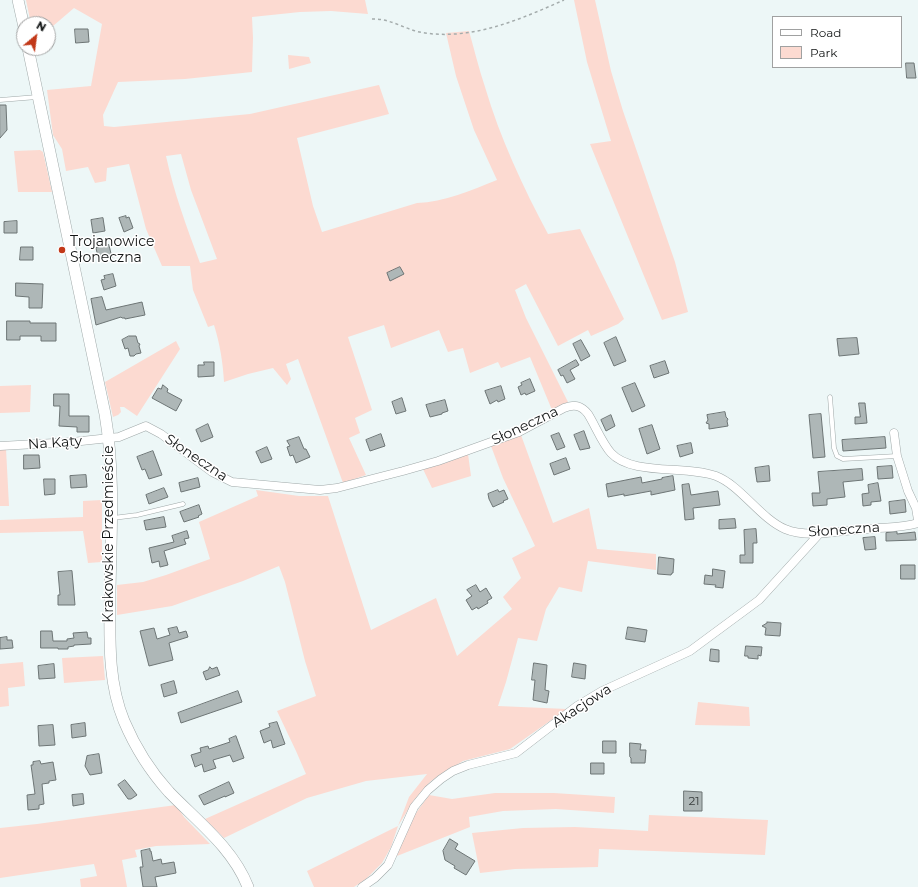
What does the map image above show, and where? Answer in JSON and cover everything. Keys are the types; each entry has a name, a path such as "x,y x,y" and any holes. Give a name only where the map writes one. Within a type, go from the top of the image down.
{"main road":[{"path":"18,0 22,16"},
{"name":"Krakowskie Przedmieście","path":"30,56 109,438 112,469 110,652 114,686 122,716 136,746 149,767 164,786 225,850 241,873 248,887"}],"street":[{"name":"Słoneczna","path":"109,438 119,437 146,426 161,434 212,472 232,482 327,490 443,459 519,432 568,406 577,405 584,409 588,414 609,451 623,462 672,471 701,472 716,476 727,482 770,519 785,529 803,534 903,526 918,523"},
{"path":"894,433 897,456 908,491 916,508 918,520"},
{"name":"Na Kąty","path":"0,446 109,438"},
{"name":"Akacjowa","path":"362,887 375,878 388,865 395,852 401,832 414,807 423,795 441,779 468,764 516,753 577,706 602,691 690,651 759,600 820,533"}],"lane":[{"path":"0,100 39,97"},
{"path":"830,397 836,456 843,459 897,456"},
{"path":"112,518 124,518 183,504"}],"path":[{"path":"372,19 380,19 424,33 464,33 508,23 534,14 564,0"}],"green space":[{"path":"26,0 365,0 368,14 331,11 300,12 252,17 252,72 185,79 118,82 103,115 104,126 114,127 250,114 379,85 389,114 297,138 313,206 322,232 417,203 448,198 497,180 474,130 456,76 446,33 469,31 491,106 505,144 548,234 580,229 624,319 618,324 591,336 588,330 558,346 526,284 515,290 526,318 568,402 552,410 530,357 501,368 498,362 470,373 463,348 448,352 439,330 391,348 384,325 348,337 372,410 355,418 360,433 349,438 366,475 343,483 298,359 286,364 291,379 287,385 273,368 224,382 221,354 214,325 208,327 193,290 190,266 162,266 146,229 129,164 107,168 106,181 95,183 88,167 66,171 62,149 53,135 47,90 91,86 102,24 74,8 56,23 56,16 29,16","holes":["181,154 191,190 217,259 200,263 177,197 166,156"]},
{"path":"574,0 595,0 611,71 623,111 675,262 688,312 662,320 590,144 611,141 587,62"},
{"path":"288,55 309,57 311,63 289,69"},
{"path":"40,150 43,152 52,192 18,192 14,151"},
{"path":"176,341 180,349 137,416 124,407 120,407 121,412 113,417 105,382"},
{"path":"31,385 30,412 0,413 0,386"},
{"path":"521,435 553,523 589,508 597,549 656,554 656,570 588,561 582,592 559,587 546,609 537,641 518,638 498,706 567,709 510,749 463,761 431,781 414,800 398,826 409,797 427,774 366,781 307,798 224,838 205,819 306,774 277,711 316,696 305,661 285,582 279,566 243,581 172,606 117,615 117,585 143,582 210,559 199,522 258,496 256,490 299,496 328,496 371,630 436,598 457,656 512,609 503,597 521,578 512,558 535,546 503,478 491,446"},
{"path":"0,449 6,449 9,506 0,506"},
{"path":"468,454 471,476 432,488 423,469"},
{"path":"102,500 102,562 88,563 83,531 0,533 0,520 83,517 83,501"},
{"path":"103,656 105,680 64,683 62,658"},
{"path":"23,662 25,686 8,688 9,706 0,707 0,664"},
{"path":"698,702 749,707 750,726 695,725"},
{"path":"495,793 554,793 615,797 614,813 556,809 503,811 469,817 470,827 397,856 408,824 429,795 452,799"},
{"path":"176,805 184,817 210,844 156,846 135,850 137,857 122,860 127,887 81,887 80,879 97,876 94,864 0,878 0,828"},
{"path":"649,815 768,820 765,855 599,849 598,867 515,869 480,873 472,833 523,828 575,827 648,831"},
{"path":"398,826 391,847 382,863 366,879 354,887 314,887 307,871"}],"building":[{"path":"75,29 88,29 89,42 76,43"},
{"path":"906,63 914,63 916,78 907,78"},
{"path":"0,105 6,105 7,130 0,138"},
{"path":"126,216 126,218 129,217 133,228 124,232 119,218"},
{"path":"103,218 105,231 93,233 91,220"},
{"path":"17,221 17,233 4,233 4,222"},
{"path":"109,245 112,258 99,261 96,248"},
{"path":"21,247 33,247 33,260 20,260"},
{"path":"400,267 404,274 390,281 387,273"},
{"path":"113,274 116,286 104,290 101,280 105,279 104,276"},
{"path":"16,283 43,284 42,308 29,308 29,297 16,296"},
{"path":"102,297 106,310 142,302 145,315 125,319 121,317 96,325 91,299"},
{"path":"7,321 56,323 56,341 41,341 41,336 20,336 20,340 7,340"},
{"path":"129,336 136,336 138,343 140,344 139,346 141,353 130,356 128,348 125,349 122,340"},
{"path":"616,337 626,361 614,366 604,343"},
{"path":"857,338 859,354 839,356 837,339"},
{"path":"581,340 590,356 581,361 573,344"},
{"path":"576,360 579,365 570,370 575,379 567,383 563,375 561,376 558,370"},
{"path":"665,361 669,373 654,378 650,366"},
{"path":"204,362 214,362 214,376 198,377 198,365 204,365"},
{"path":"530,379 535,391 526,395 525,393 521,395 518,387 522,385 521,383"},
{"path":"635,383 645,406 632,412 622,388"},
{"path":"163,385 168,389 167,392 182,400 176,411 152,398 158,388 161,389"},
{"path":"501,386 505,399 498,402 497,400 490,404 485,391"},
{"path":"54,394 69,394 69,416 89,416 89,432 77,432 77,427 59,426 60,406 54,406"},
{"path":"402,398 406,411 396,414 392,402"},
{"path":"445,400 448,411 430,417 426,405"},
{"path":"859,403 865,403 867,423 855,424 855,417 860,417"},
{"path":"725,412 728,419 728,426 709,429 709,424 706,423 708,420 707,415"},
{"path":"821,414 825,457 813,458 809,415"},
{"path":"611,415 615,426 606,431 601,420"},
{"path":"208,424 213,437 201,442 196,430"},
{"path":"652,425 660,449 647,454 639,429"},
{"path":"584,431 590,448 580,450 574,435"},
{"path":"559,433 565,447 557,450 551,436"},
{"path":"381,434 385,446 370,451 366,440"},
{"path":"299,437 304,449 306,449 310,457 296,463 293,455 290,456 287,447 290,446 287,441"},
{"path":"885,437 886,448 843,451 842,440"},
{"path":"691,443 693,453 680,457 677,446"},
{"path":"267,447 272,459 261,463 256,452"},
{"path":"153,451 162,475 149,479 145,469 142,470 137,457"},
{"path":"24,455 39,455 40,468 24,469"},
{"path":"566,458 570,469 554,475 550,464"},
{"path":"769,466 770,481 757,482 755,468"},
{"path":"892,466 893,478 878,479 877,467"},
{"path":"862,469 863,480 843,482 845,497 827,499 827,505 813,506 812,493 820,493 818,472"},
{"path":"86,475 87,487 71,488 70,476"},
{"path":"673,476 675,490 651,495 651,491 624,496 624,494 608,497 606,484 641,477 642,483"},
{"path":"198,478 200,487 181,492 179,483"},
{"path":"44,479 55,479 55,494 45,495"},
{"path":"878,483 881,501 871,502 871,505 863,506 862,494 869,493 868,485"},
{"path":"689,484 691,495 718,491 720,505 693,508 694,519 685,520 682,485"},
{"path":"164,488 168,497 149,504 146,495"},
{"path":"498,490 499,492 504,490 508,499 493,507 488,494"},
{"path":"905,500 906,512 890,514 889,502"},
{"path":"199,505 202,514 198,516 199,517 184,522 180,512"},
{"path":"164,517 166,527 146,530 144,521"},
{"path":"735,519 736,528 719,529 719,520"},
{"path":"756,529 757,543 753,543 753,563 740,563 740,555 745,555 744,530"},
{"path":"187,531 189,538 184,539 186,544 164,551 168,565 160,567 159,561 152,563 149,548 174,542 172,536"},
{"path":"897,532 897,534 915,532 916,540 886,541 886,533"},
{"path":"875,537 876,549 865,550 863,538"},
{"path":"659,557 674,559 673,573 671,575 658,574"},
{"path":"901,565 915,565 915,579 901,579"},
{"path":"713,569 725,571 723,588 715,587 716,585 704,584 705,575 712,576"},
{"path":"72,571 75,605 58,605 58,595 60,595 58,572"},
{"path":"476,585 480,592 486,588 492,598 487,601 488,603 478,609 477,607 472,610 466,600 472,596 467,590"},
{"path":"767,622 781,623 780,636 765,635 766,628 762,626"},
{"path":"177,627 179,633 186,631 188,637 169,643 173,660 149,666 140,631 154,628 157,639 170,635 168,629"},
{"path":"628,627 647,630 645,642 626,639"},
{"path":"41,631 52,631 53,641 67,641 67,639 74,638 73,633 87,632 88,638 91,638 91,644 74,645 68,647 68,649 41,648"},
{"path":"7,637 7,640 12,640 13,648 0,649 0,638"},
{"path":"746,646 762,647 761,656 758,655 758,659 748,658 748,656 745,656"},
{"path":"711,649 719,650 719,662 710,661"},
{"path":"534,663 547,665 545,690 549,691 547,703 533,700 535,680 532,680"},
{"path":"574,663 586,665 585,679 572,677"},
{"path":"54,664 55,678 39,679 38,666"},
{"path":"210,667 212,669 217,667 220,675 206,680 203,672 208,670"},
{"path":"174,681 177,693 164,697 161,685"},
{"path":"238,691 242,702 181,723 178,713"},
{"path":"277,722 285,744 273,748 271,740 264,743 260,731 270,727 269,724"},
{"path":"85,723 86,736 72,738 71,725"},
{"path":"53,725 55,745 39,746 38,726"},
{"path":"236,736 244,758 233,762 230,755 213,760 216,768 204,772 202,764 195,767 191,755 201,752 200,748 208,746 209,749 230,742 229,739"},
{"path":"603,741 616,741 616,753 603,753"},
{"path":"630,743 641,744 640,750 646,750 645,763 631,763"},
{"path":"99,754 102,773 90,775 85,766 87,756"},
{"path":"40,761 41,764 53,762 56,780 42,784 44,804 39,805 39,809 28,810 27,795 35,794 31,765 33,765 33,762"},
{"path":"591,763 604,763 604,774 591,774"},
{"path":"125,780 137,795 131,799 128,799 118,785"},
{"path":"229,782 234,793 204,805 199,796"},
{"path":"684,791 702,792 702,811 684,811"},
{"path":"83,794 84,804 73,806 72,795"},
{"path":"450,839 458,844 455,849 475,861 466,875 454,868 455,866 445,860 443,851"},
{"path":"150,849 153,861 161,859 162,864 174,862 176,873 155,877 157,887 143,887 140,867 143,867 141,851"}],"place":[{"name":"Trojanowice Słoneczna","path":"62,250"}]}
